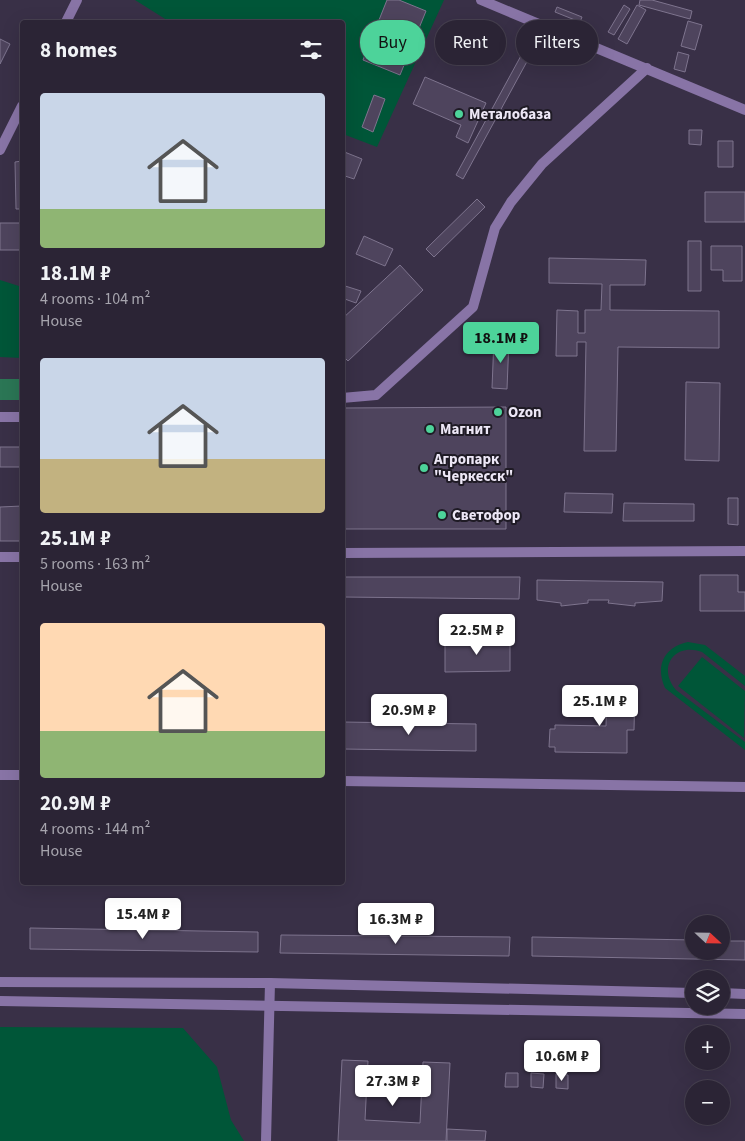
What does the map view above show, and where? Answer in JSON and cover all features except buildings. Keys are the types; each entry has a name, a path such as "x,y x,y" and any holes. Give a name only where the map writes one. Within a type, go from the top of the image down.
{"street":[{"path":"67,20 77,0"},
{"path":"481,0 745,110"},
{"path":"345,398 376,395 473,307 495,228 511,202 542,164 647,68"},
{"path":"0,150 20,110"},
{"path":"0,417 20,417"},
{"path":"345,553 745,551"},
{"path":"0,557 20,557"},
{"path":"0,775 20,775"},
{"path":"345,781 745,788"},
{"path":"0,982 270,983 685,993"},
{"path":"266,1141 270,983"},
{"path":"730,993 745,994"},
{"path":"0,1000 745,1014"}],"green space":[{"path":"135,0 444,0 425,42 425,20 360,20 360,65 414,65 377,147 345,135 345,20 167,20"},
{"path":"0,280 20,286 20,358 0,357"},
{"path":"0,379 20,379 20,400 0,400"},
{"path":"688,642 705,645 745,676 745,686 702,652 692,650 676,654 668,666 671,682 676,690 745,742 745,750 665,688 661,672 664,659 673,648"},
{"path":"702,657 745,691 744,738 678,686"},
{"path":"0,1027 183,1028 217,1067 231,1120 244,1141 0,1141"}],"place":[{"name":"Металобаза","path":"459,114"},
{"name":"Ozon","path":"498,412"},
{"name":"Магнит","path":"430,429"},
{"name":"Агропарк \"Черкесск\"","path":"424,468"},
{"name":"Светофор","path":"442,515"}]}
